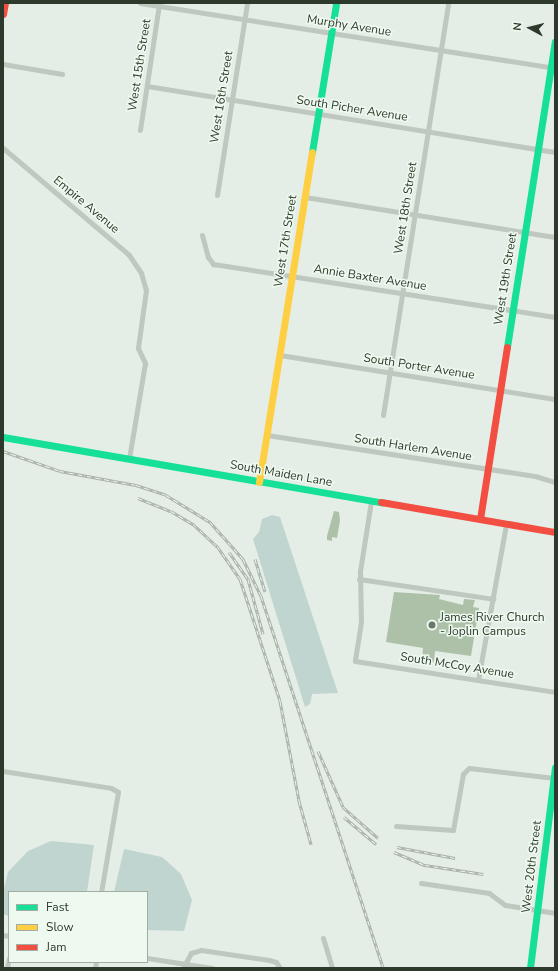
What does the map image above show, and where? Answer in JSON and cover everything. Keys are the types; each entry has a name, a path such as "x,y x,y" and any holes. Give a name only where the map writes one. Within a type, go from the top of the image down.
{"street":[{"path":"3,14 5,3"},
{"name":"Murphy Avenue","path":"140,3 553,68"},
{"name":"West 16th Street","path":"217,195 247,3"},
{"name":"West 17th Street","path":"259,482 336,3"},
{"name":"West 18th Street","path":"383,415 448,3"},
{"name":"West 15th Street","path":"140,130 159,5"},
{"name":"West 19th Street","path":"480,519 538,149 553,68 555,42"},
{"path":"3,64 62,74"},
{"name":"South Picher Avenue","path":"147,86 555,152"},
{"name":"Empire Avenue","path":"3,148 129,255 138,265 145,285 138,348 145,364 129,459"},
{"path":"305,197 555,237"},
{"name":"Annie Baxter Avenue","path":"202,235 208,257 213,264 555,317"},
{"name":"South Porter Avenue","path":"280,355 555,399"},
{"name":"South Harlem Avenue","path":"267,435 538,477 555,482"},
{"name":"South Maiden Lane","path":"3,437 555,532"},
{"path":"371,501 359,579 494,599"},
{"path":"478,680 488,613 494,599 506,524"},
{"name":"South McCoy Avenue","path":"359,579 361,622 355,661 555,692"},
{"path":"396,826 453,830 464,774 470,768 554,778"},
{"name":"West 20th Street","path":"530,968 555,768"},
{"path":"3,771 111,788 118,792 119,799 101,891"},
{"path":"421,883 490,893 505,905 555,913"},
{"path":"323,938 332,968"},
{"path":"184,966 195,950 202,950 269,960 276,962 280,968"},
{"path":"148,958 184,966 212,968"}],"shaded area":[{"path":"272,515 280,517 338,693 312,694 310,704 305,707 253,539 259,532 262,519"},
{"path":"51,841 94,845 87,891 8,891 8,916 3,914 3,892 8,872 28,851"},
{"path":"124,849 162,857 181,874 192,900 184,931 148,930 148,891 114,891"}],"building":[{"path":"334,511 339,512 340,520 337,538 332,537 332,541 327,540 327,536"},
{"name":"James River Church - Joplin Campus","path":"394,592 440,595 439,599 463,605 464,599 475,600 473,607 479,608 471,656 435,651 434,662 422,660 423,648 386,642"}],"railway":[{"path":"3,451 60,471 136,485 166,495 210,522 243,559 261,596 383,968"},
{"path":"138,498 171,511 193,524 217,546 240,579 280,701 299,801 311,844"},
{"path":"229,552 248,579 263,634"},
{"path":"255,559 265,592"},
{"path":"318,751 343,807 378,838"},
{"path":"344,817 376,844"},
{"path":"397,847 455,858"},
{"path":"394,852 425,865 483,874"}],"traffic: fast":[{"path":"312,152 336,3"},
{"path":"507,347 555,42"},
{"path":"3,437 381,502"},
{"path":"530,968 555,768"}],"traffic: slow":[{"path":"259,482 312,152"}],"traffic: jam":[{"path":"3,14 5,3"},
{"path":"480,519 507,347"},
{"path":"381,502 555,532"}],"place":[{"name":"James River Church - Joplin Campus","path":"432,625"}]}
